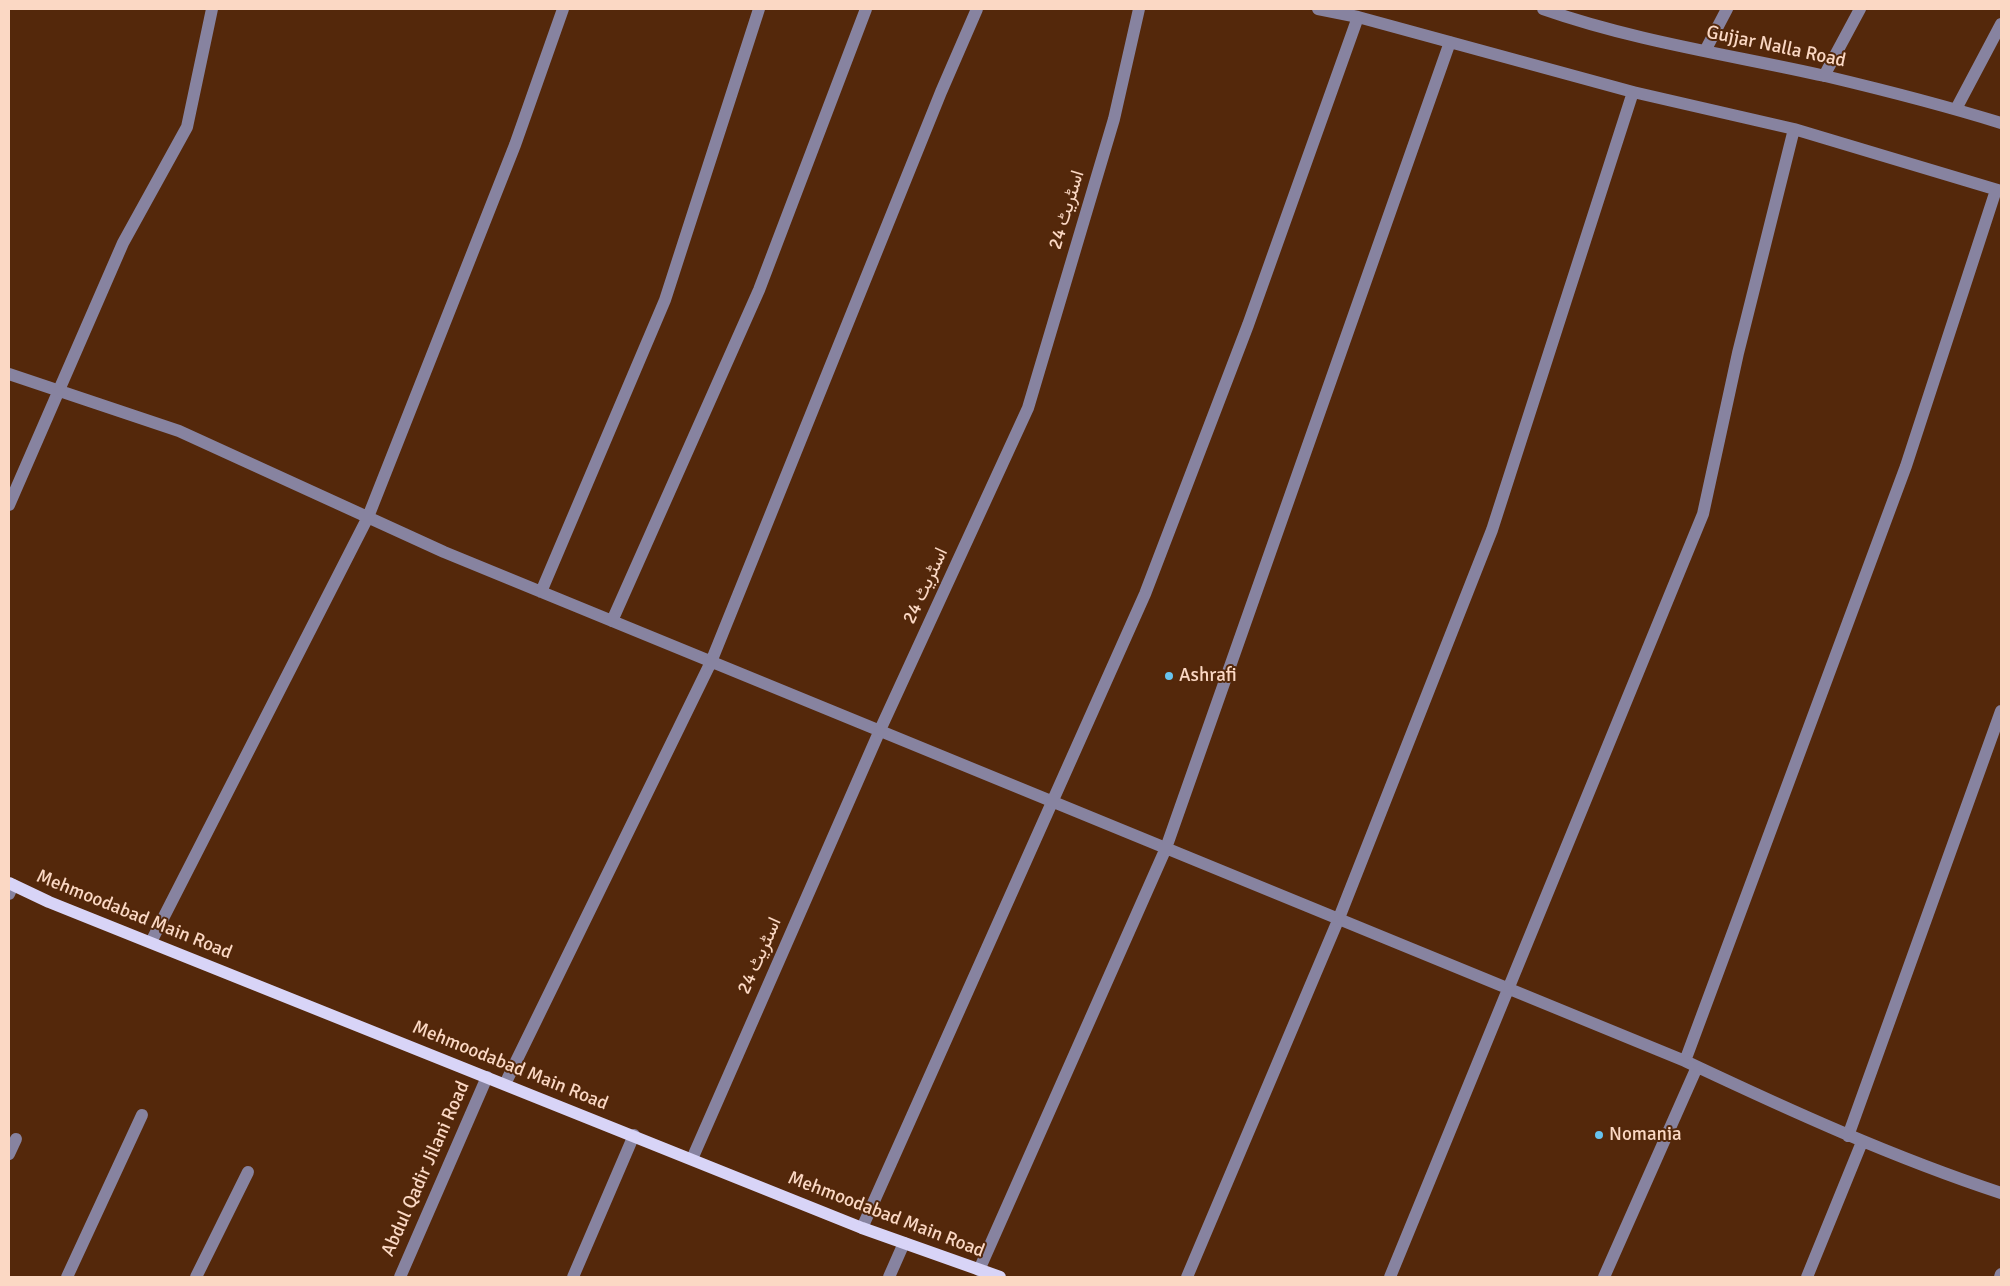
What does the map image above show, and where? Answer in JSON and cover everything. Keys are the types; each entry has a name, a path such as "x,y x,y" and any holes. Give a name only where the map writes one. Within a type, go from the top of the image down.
{"main road":[{"name":"Mehmoodabad Main Road","path":"10,888 151,942 862,1228 1000,1277"}],"street":[{"path":"9,505 123,243 187,127 212,9"},
{"path":"151,942 368,517 515,145 563,9"},
{"path":"541,592 665,300 759,9"},
{"path":"612,621 759,290 866,9"},
{"path":"505,1084 711,662 937,101 978,9"},
{"name":"اسٹریٹ 24","path":"692,1159 880,730 1028,408 1114,119 1139,9"},
{"path":"1318,9 1358,17 1633,92 1794,129 1999,191 1906,466 1691,1064 1604,1277"},
{"name":"Gujjar Nalla Road","path":"1544,9 1571,13 1705,52 1824,76 1956,109 2001,123"},
{"path":"1705,52 1727,9"},
{"path":"1824,76 1860,9"},
{"path":"862,1228 1145,594 1248,325 1358,17"},
{"path":"1956,109 2001,24"},
{"path":"979,1270 1166,848 1450,42"},
{"path":"1187,1277 1339,918 1492,530 1633,92"},
{"path":"1390,1277 1510,989 1703,514 1738,353 1794,129"},
{"path":"9,374 179,431 444,552 1691,1064 1862,1142 2001,1194"},
{"path":"1848,1136 2001,711"},
{"name":"Abdul Qadir Jilani Road","path":"400,1277 487,1077"},
{"path":"67,1277 142,1115"},
{"path":"573,1277 634,1135"},
{"path":"9,1154 16,1139"},
{"path":"1806,1277 1862,1142"},
{"path":"196,1277 248,1172"},
{"path":"889,1277 904,1243"}],"place":[{"name":"Ashrafi","path":"1169,676"},
{"name":"Nomania","path":"1599,1135"}]}
